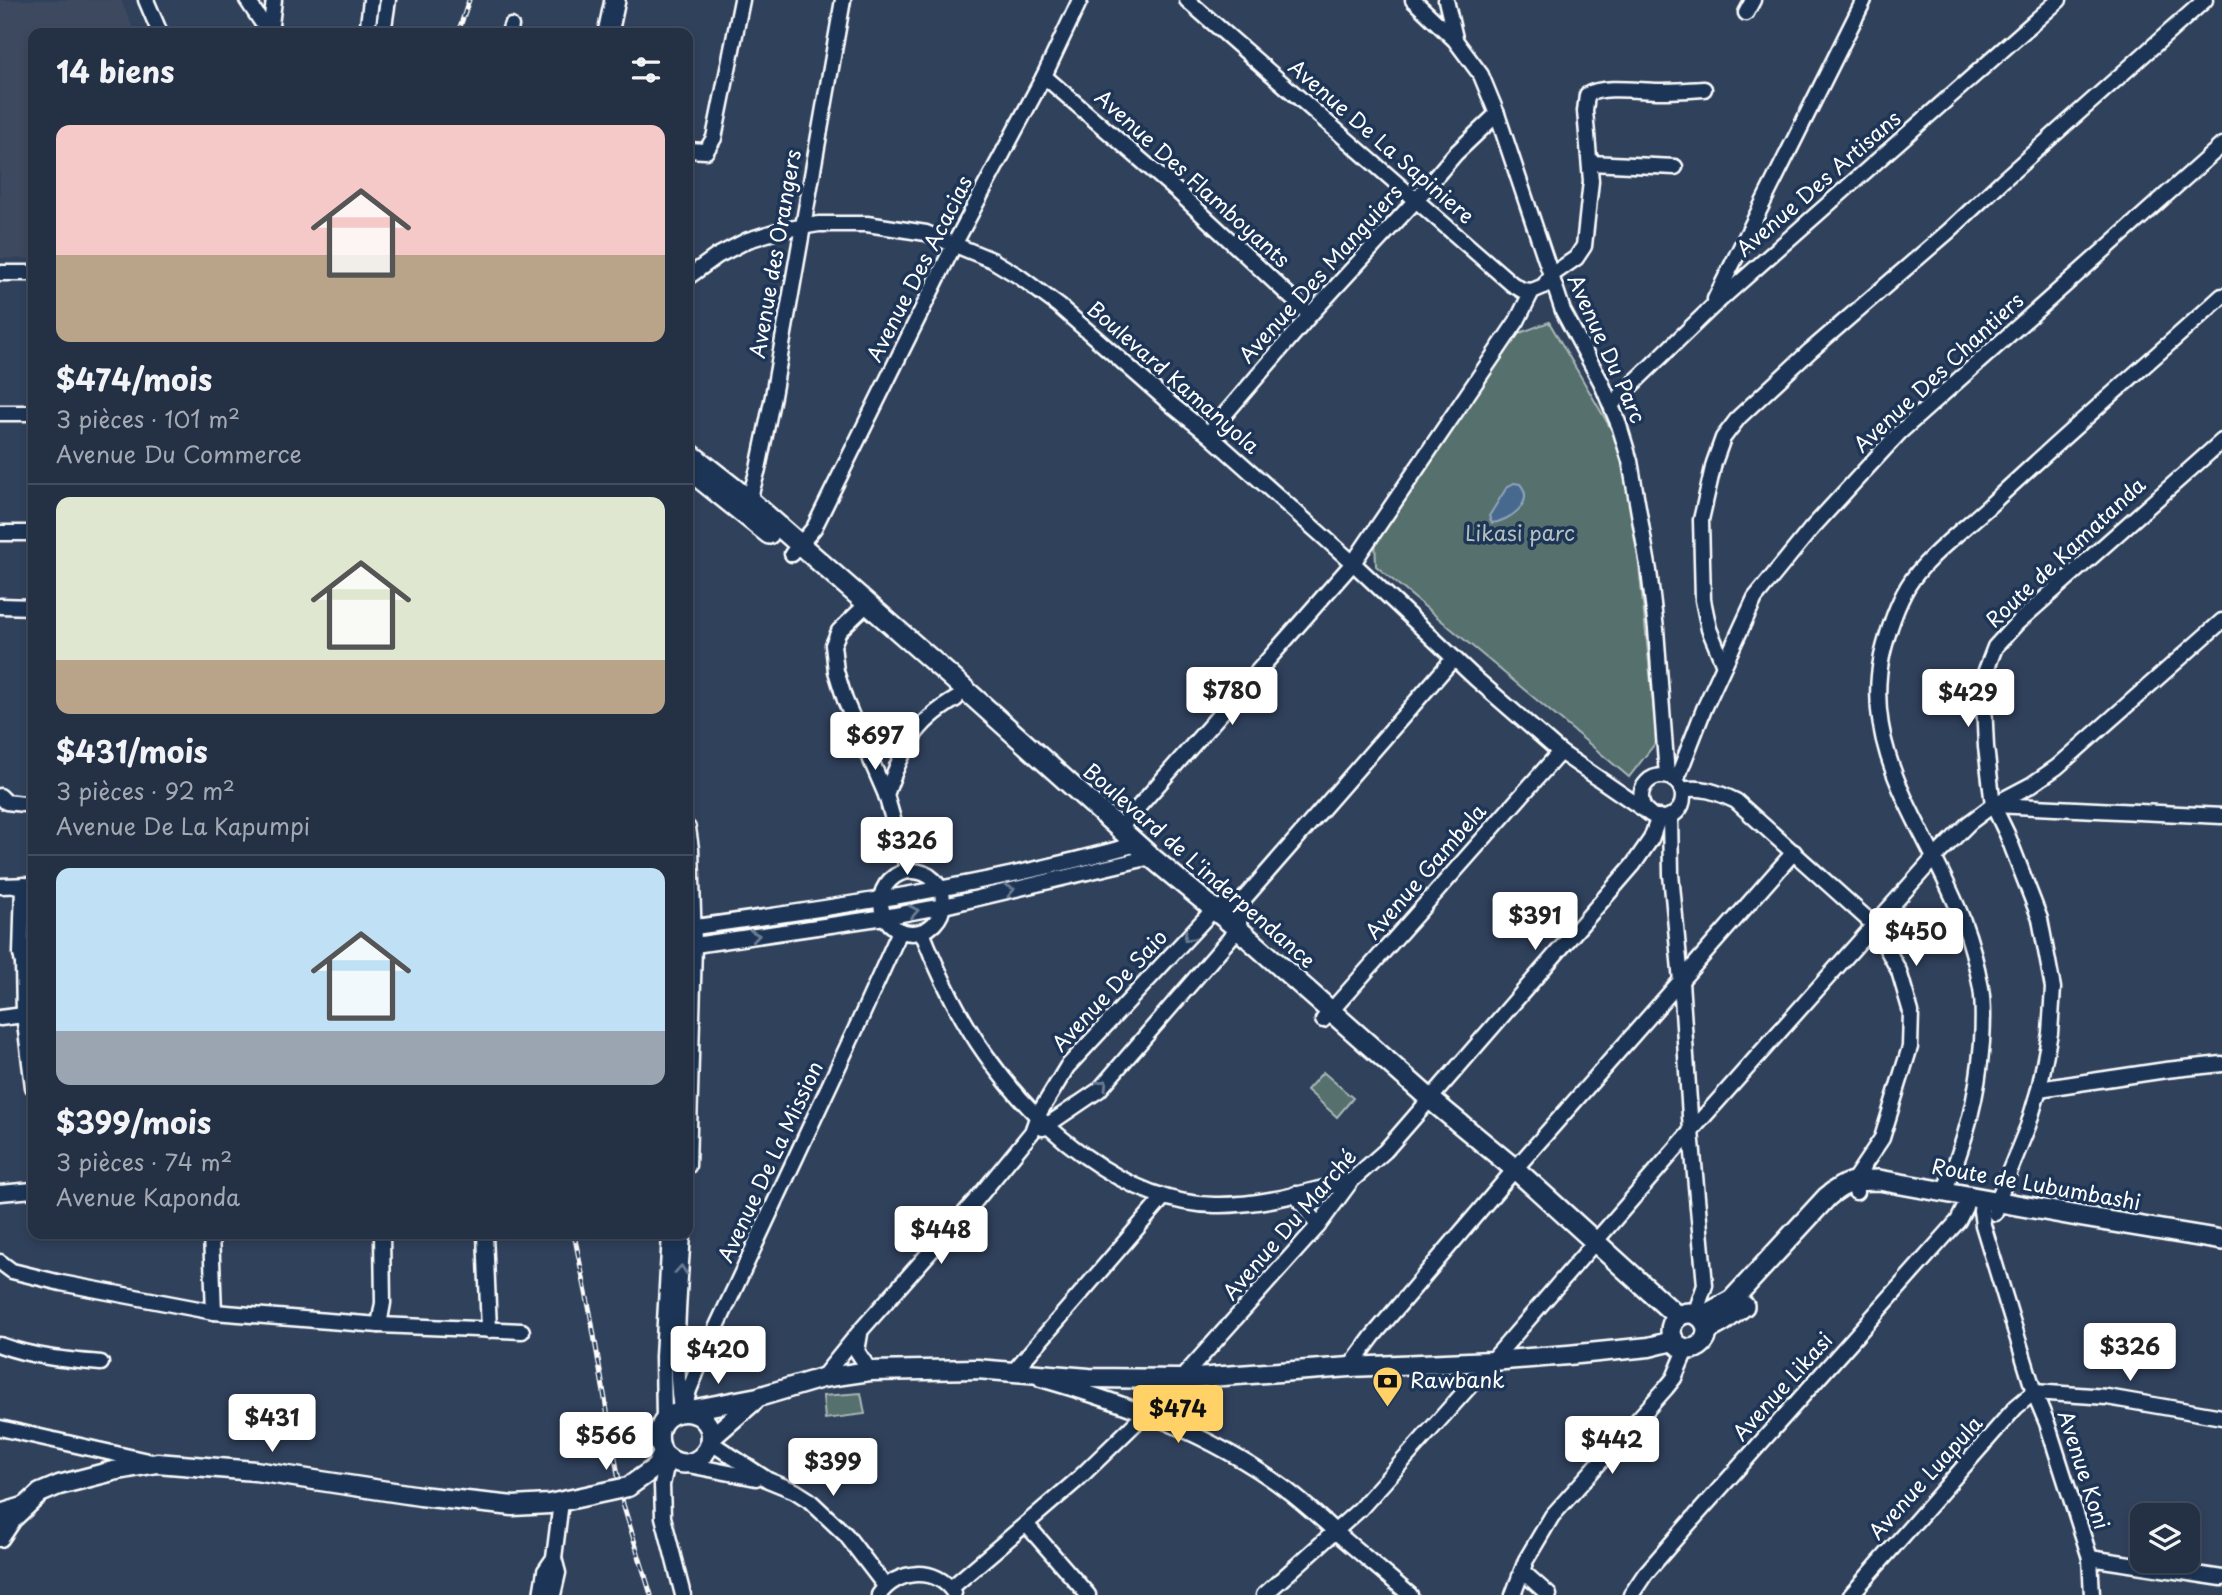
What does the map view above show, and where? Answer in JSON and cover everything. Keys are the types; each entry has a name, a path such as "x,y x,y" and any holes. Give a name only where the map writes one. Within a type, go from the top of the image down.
{"highway":[{"path":"609,28 615,0"},
{"name":"Boulevard de L'inderpendance","path":"693,457 863,608 1120,828 1137,852"},
{"name":"Boulevard de L'inderpendance","path":"693,472 746,506"},
{"name":"Boulevard de L'inderpendance","path":"863,608 956,699 1234,934 1687,1328"},
{"name":"Route de Lubumbashi","path":"1850,1188 1879,1180 1944,1191 1985,1206 2222,1251"},
{"path":"1687,1328 1724,1321 1746,1305 1850,1188"},
{"name":"Route de Lubumbashi","path":"1850,1188 2222,1240"}],"main road":[{"path":"669,1458 660,1446 658,1433 664,1420 672,1414 758,1398 822,1378 870,1371 945,1368 1132,1380 1181,1379 1350,1367 1492,1361 1612,1351 1687,1328"},
{"path":"711,1440 758,1398"},
{"path":"0,1536 27,1503 40,1493 59,1485 123,1468 157,1463 255,1471 488,1504 513,1506 561,1502 628,1487 669,1458 694,1462 708,1450 711,1440 709,1428 704,1420 695,1414 683,1411"}],"street":[{"path":"146,0 158,28"},
{"path":"247,0 267,28"},
{"path":"271,28 274,0"},
{"path":"368,28 371,0"},
{"path":"384,28 388,0"},
{"path":"693,150 706,151 714,138 741,0"},
{"name":"Avenue des Orangers","path":"746,506 758,469 773,396 843,0"},
{"name":"Avenue Des Acacias","path":"796,549 814,528 955,243 1044,76 1080,0"},
{"name":"Avenue De La Sapiniere","path":"1187,0 1512,284 1532,292"},
{"path":"1413,0 1455,40"},
{"path":"1446,0 1455,40"},
{"path":"1712,307 1864,0"},
{"name":"Avenue Des Artisans","path":"1612,404 1712,307 2059,0"},
{"path":"1724,665 1709,629 1703,600 1701,520 1714,463 1724,438 1739,417 2206,0"},
{"name":"Avenue Du Parc","path":"1455,40 1480,75 1497,114 1563,311 1612,404 1630,461 1643,526 1675,783"},
{"name":"Avenue Des Flamboyants","path":"1044,76 1178,192 1310,315"},
{"path":"1120,828 1353,563 1517,321 1532,292 1544,286 1550,276 1576,258 1584,246 1589,218 1591,163 1585,102 1587,95 1591,92 1622,89 1704,89"},
{"name":"Avenue Des Manguiers","path":"1208,434 1310,315 1455,154 1497,114"},
{"name":"Avenue Des Chantiers","path":"1675,783 1704,709 1755,598 1811,530 1899,433 2222,145"},
{"path":"1591,163 1675,167"},
{"name":"Boulevard Kamanyola","path":"693,274 748,240 802,225 877,226 926,233 992,260 1059,306 1208,434 1560,752 1659,815"},
{"path":"0,273 28,273"},
{"path":"1944,1191 1971,1121 1984,1012 1964,923 1912,816 1886,754 1877,703 1879,671 1887,636 1896,609 1910,583 1931,559 2035,461 2120,389 2222,296"},
{"path":"0,413 28,413"},
{"name":"Route de Kamatanda","path":"2028,1126 2039,1089 2050,1033 2053,988 2040,919 1993,805 1984,703 1985,673 1995,647 2017,623 2222,441"},
{"path":"0,533 28,533"},
{"path":"0,606 28,607"},
{"path":"863,608 839,631 833,645 836,671 845,700 886,795 908,871"},
{"path":"1264,1595 1360,1509 1691,1130 1934,858 1969,823 1993,805 2031,785 2057,767 2222,621"},
{"path":"1032,1132 1049,1125 1099,1090 1234,934 1243,900 1454,658"},
{"path":"886,795 904,748 918,728 936,711 956,699"},
{"name":"Avenue Gambela","path":"1327,1016 1560,752"},
{"path":"1513,1595 1535,1543 1552,1516 1674,1378 1687,1328 1705,1284 1671,874 1659,815 1642,803 1641,796 1645,785 1654,777 1708,789 1736,801 1874,925 1899,971 1911,1012 1910,1047 1882,1138 1850,1188"},
{"path":"1659,815 1681,805 1675,783"},
{"path":"0,796 6,802 28,804"},
{"path":"1993,805 2222,816"},
{"name":"Avenue Du Marché","path":"953,1591 1110,1449 1181,1379 1318,1226 1351,1181 1385,1151 1633,865 1651,839 1659,815"},
{"path":"693,928 881,901 1137,852"},
{"path":"693,945 944,906 1137,852"},
{"path":"1350,1367 1373,1336 1512,1174 1794,852"},
{"path":"918,871 927,874 941,888 944,906 937,922 922,932 900,931 885,917 881,901 887,883 896,875 918,871"},
{"path":"0,886 28,885 21,954 28,965 24,1015 28,1047"},
{"name":"Avenue De Saio","path":"822,1378 861,1329 977,1199 1032,1132 1038,1115 1067,1067 1210,914 1243,900"},
{"name":"Avenue De La Mission","path":"683,1411 705,1352 900,931"},
{"path":"922,932 948,992 986,1055 1010,1086 1049,1125 1091,1160 1116,1176 1163,1198 1213,1205 1253,1204 1351,1181"},
{"path":"0,1018 24,1015"},
{"path":"2039,1089 2222,1064"},
{"name":"Avenue Likasi","path":"1631,1595 1670,1546 1958,1221 1985,1206 2028,1126"},
{"path":"0,1193 28,1190"},
{"path":"1295,1194 1318,1226"},
{"path":"1163,1198 1014,1371 1147,1413 1202,1437 1252,1467 1315,1512 1410,1595"},
{"name":"Avenue Koni","path":"1985,1206 1983,1225 2034,1392 2047,1423 2090,1558 2092,1595"},
{"path":"211,1239 214,1312"},
{"path":"379,1325 383,1303 382,1239"},
{"path":"485,1239 489,1330"},
{"path":"664,1420 663,1357 670,1239"},
{"path":"683,1239 677,1385 683,1411"},
{"path":"0,1262 12,1271 61,1283 214,1312 379,1325 522,1331"},
{"path":"861,1329 857,1351 870,1371"},
{"path":"0,1345 22,1353 101,1363"},
{"path":"2034,1392 2107,1397 2222,1416"},
{"name":"Avenue Luapula","path":"1851,1595 2016,1407 2034,1392"},
{"path":"0,1428 157,1463"},
{"path":"711,1440 768,1480"},
{"path":"681,1588 663,1517 662,1485 669,1458 768,1480 795,1491 809,1500 846,1535 865,1560 882,1591 897,1578 918,1574 939,1579 953,1591"},
{"path":"553,1595 558,1573 554,1558 561,1502"},
{"path":"0,1513 27,1503"},
{"path":"1026,1524 1088,1595"},
{"path":"541,1595 545,1571 554,1558"},
{"path":"2090,1558 2222,1578"},
{"path":"1522,1571 1549,1595"}],"shaded area":[{"path":"0,0 121,0 133,28 28,28 28,259 0,258"},
{"path":"1514,483 1520,484 1524,491 1523,504 1513,515 1492,523 1489,516 1507,487"}],"green space":[{"name":"Likasi parc","path":"1549,322 1628,458 1657,741 1629,777 1376,566 1375,536 1517,334"},
{"path":"1323,1072 1353,1098 1337,1117 1307,1090"},
{"path":"861,1393 865,1414 825,1419 823,1396"}],"railway":[{"path":"460,28 469,0"},
{"path":"575,1239 623,1504 651,1595"}],"place":[{"name":"Rawbank","path":"1387,1408"}]}
